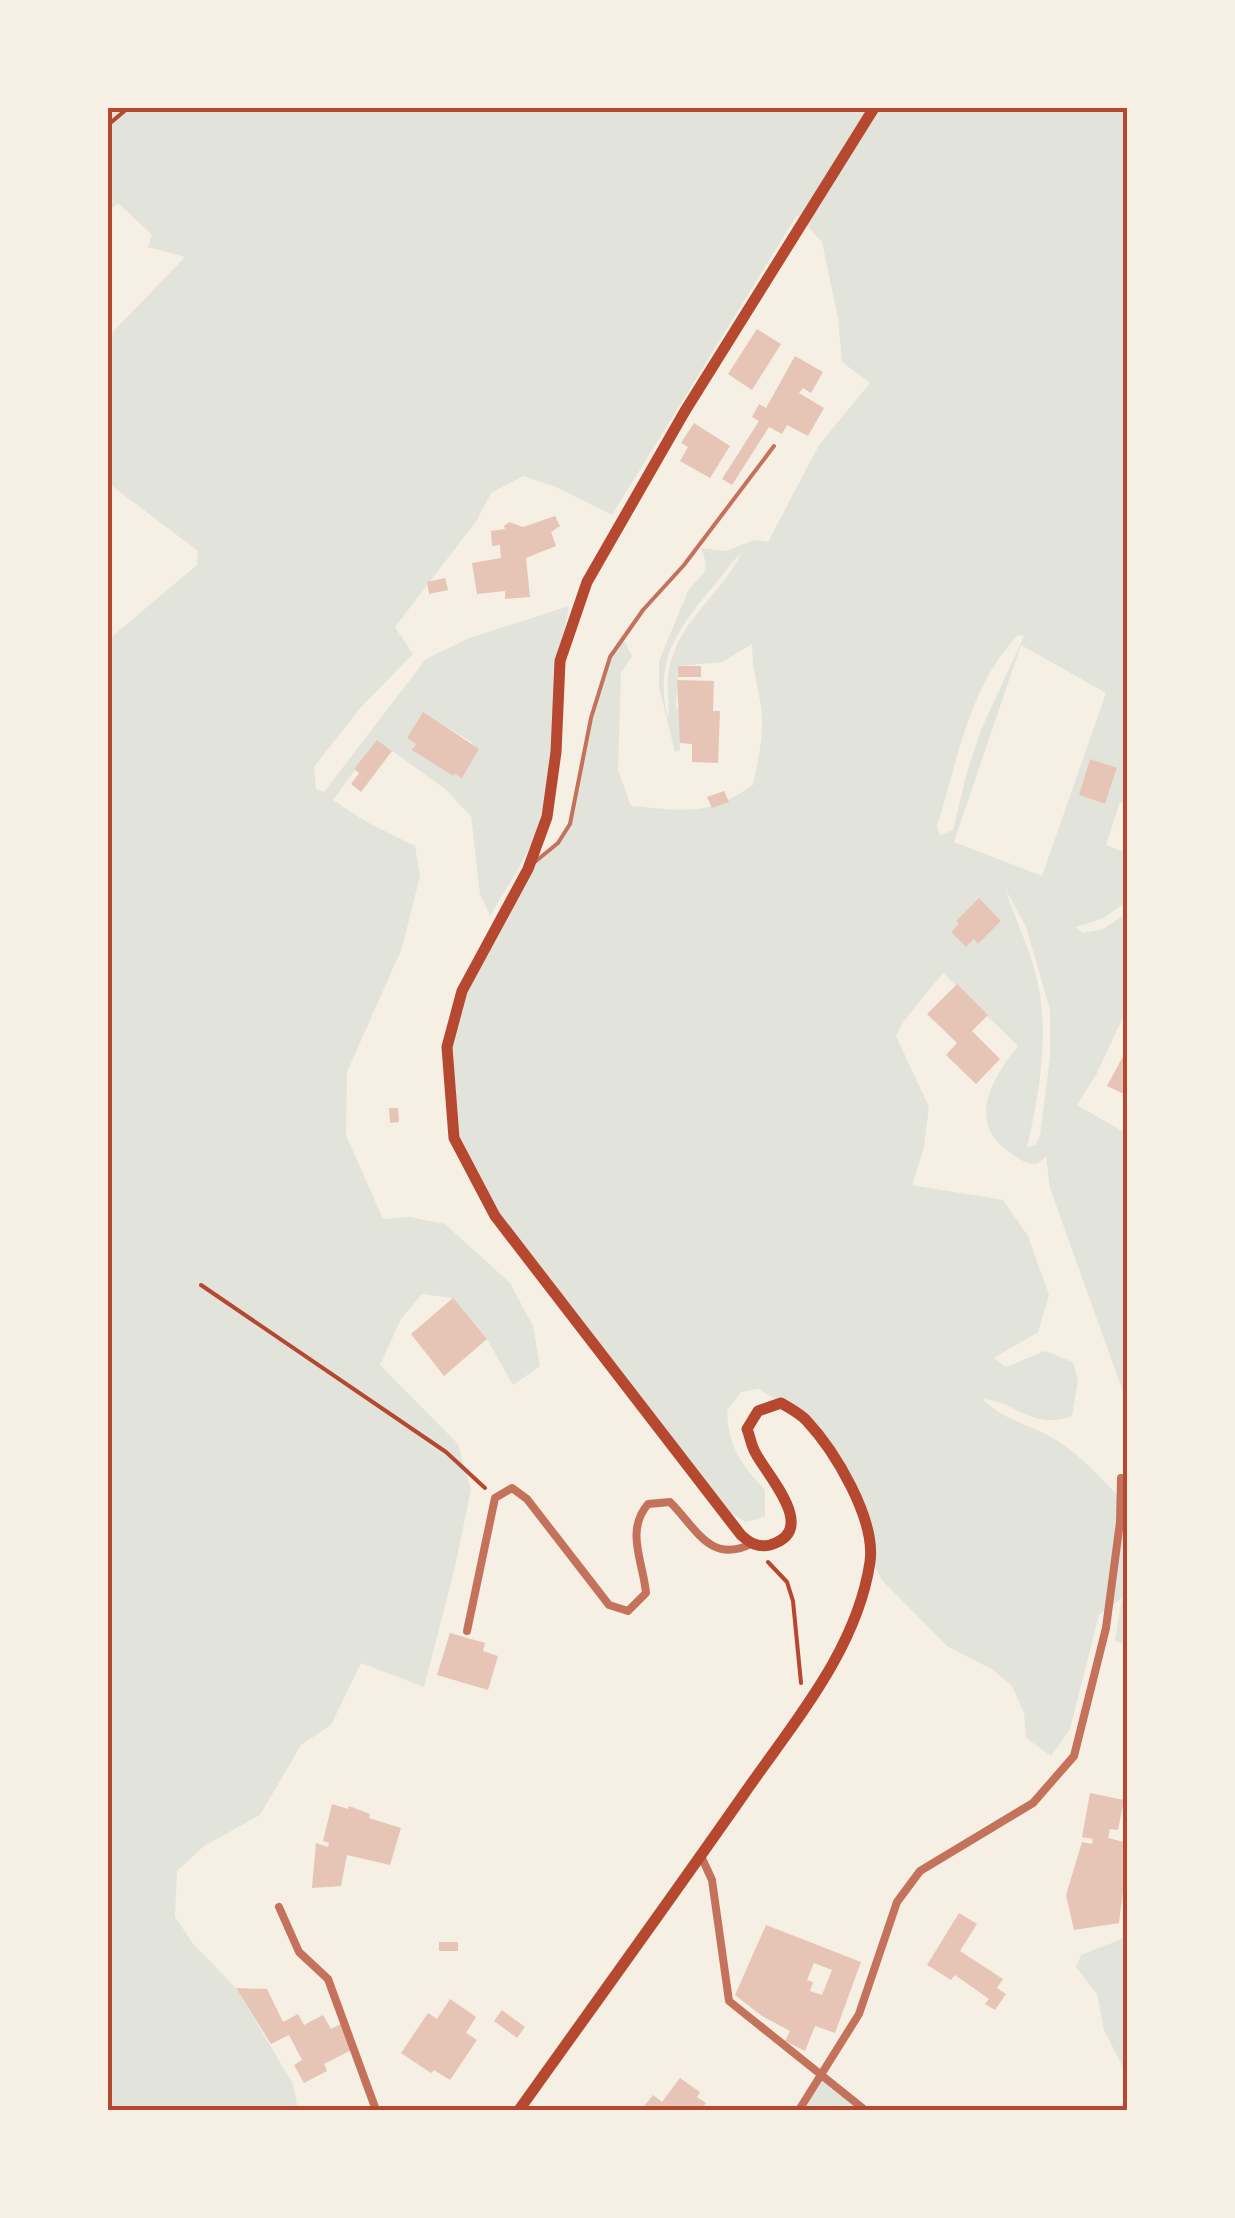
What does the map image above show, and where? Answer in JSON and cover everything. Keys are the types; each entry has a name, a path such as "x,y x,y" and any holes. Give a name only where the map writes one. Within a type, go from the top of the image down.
{"main road":[{"path":"519,2110 830,1669 856,1620 871,1559 866,1521 852,1489 804,1418 781,1403 758,1411 747,1429 754,1450 783,1496 793,1520 790,1530 772,1544 751,1544 741,1535 495,1216 454,1138 448,1047 462,991 528,869 546,817 556,752 560,661 586,582 686,411 874,108"}],"street":[{"path":"799,2110 859,2014 898,1902 920,1871 1033,1803 1074,1756 1106,1628 1120,1522 1121,1478"},
{"path":"466,1631 495,1498 512,1488 527,1499 608,1605 628,1611 646,1592 634,1530 638,1516 648,1504 670,1502 713,1549 732,1553 751,1544"},
{"path":"701,1856 712,1880 729,2001 865,2110"},
{"path":"279,1908 299,1952 328,1979 376,2110"}],"lane":[{"path":"528,869 558,843 570,824 590,718 610,657 774,446"}],"path":[{"path":"108,125 128,108"},
{"path":"200,1285 446,1452 495,1498"},
{"path":"751,1544 787,1582 793,1600 804,1707"}],"shaded area":[{"path":"120,108 1127,108 1128,804 1120,802 1106,845 1127,853 1127,901 1104,918 1076,927 1083,933 1103,929 1127,913 1127,1009 1077,1105 1127,1134 1127,1403 1050,1188 1046,1157 1037,1164 1021,1160 995,1139 988,1126 986,1113 993,1085 1018,1046 943,973 896,1036 929,1107 924,1148 912,1185 1003,1200 1028,1236 1049,1295 1038,1332 994,1358 1006,1367 1045,1351 1073,1362 1078,1380 1072,1416 1058,1420 1035,1418 982,1399 1000,1413 1072,1451 1127,1506 1127,1646 1115,1640 1122,1598 1099,1615 1070,1729 1051,1756 1026,1738 1024,1713 1012,1686 993,1670 947,1646 882,1580 871,1559 867,1521 804,1418 759,1389 741,1392 727,1411 737,1454 765,1490 765,1517 746,1522 720,1507 495,1216 454,1138 447,1047 462,991 528,869 558,843 570,824 591,718 610,657 623,638 632,656 621,673 618,770 631,806 680,810 708,807 753,785 762,726 752,644 722,662 678,666 680,750 675,752 659,687 659,661 689,589 704,573 706,563 701,548 726,551 754,540 768,542 819,445 870,383 842,362 838,318 822,242 797,215 612,515 556,487 523,476 491,493 477,520 395,627 413,654 361,707 314,767 316,789 324,792 426,659 467,639 569,606 554,757 545,806 529,849 490,916 480,894 471,816 444,788 377,740 333,800 415,846 420,876 402,948 347,1072 346,1135 383,1219 410,1217 445,1224 510,1283 533,1326 540,1366 513,1385 487,1339 452,1298 422,1294 401,1319 380,1365 458,1444 471,1490 424,1687 361,1663 331,1725 301,1745 260,1815 204,1846 177,1871 175,1917 194,1945 236,1988 293,2084 298,2110 108,2110 108,640 197,565 198,551 108,483 108,337 185,257 148,247 152,235 118,203 108,212 108,114","holes":["741,554 675,649 669,672 668,719 664,678 672,645 690,615","1018,635 1024,636 981,730 953,830 940,835 937,826 959,750 988,677","1021,645 1106,693 1042,876 954,842","423,713 473,743 453,776 413,750 416,744 407,738","1090,759 1117,769 1105,804 1079,795","1006,890 1026,927 1050,1010 1050,1057 1040,1135 1036,1144 1027,1148 1043,1043 1041,1000 1034,968","979,899 1001,921 979,943 956,921"]},
{"path":"1128,1937 1127,2075 1104,2030 1097,1994 1076,1967 1081,1955"},
{"path":"821,2077 865,2110 796,2110"}],"building":[{"path":"757,329 781,344 752,390 728,374"},
{"path":"795,356 823,372 811,393 803,388 799,393 824,408 808,436 787,425 782,434 769,427 732,485 722,479 759,421 752,417 759,404 766,408"},
{"path":"694,423 730,446 710,478 680,461 688,447 681,443"},
{"path":"555,516 560,526 551,532 556,546 526,558 530,597 505,599 505,591 477,594 472,563 501,558 500,545 492,546 491,531 505,529 509,522 523,527"},
{"path":"445,578 448,590 429,594 427,582"},
{"path":"678,666 701,666 701,677 678,677"},
{"path":"677,680 714,681 713,711 720,711 718,763 692,762 692,744 680,743"},
{"path":"423,712 479,749 462,778 412,750 416,744 407,738"},
{"path":"377,740 392,751 361,792 351,784 359,773 354,769"},
{"path":"1090,759 1117,768 1105,804 1079,795"},
{"path":"724,791 729,802 712,808 707,797"},
{"path":"979,898 1001,921 978,944 974,939 966,947 951,932 959,924 956,921"},
{"path":"957,984 988,1015 972,1031 1000,1059 976,1084 946,1055 957,1043 927,1014"},
{"path":"1128,1047 1128,1096 1107,1086"},
{"path":"389,1108 398,1108 399,1122 390,1123"},
{"path":"453,1298 487,1339 444,1376 411,1334"},
{"path":"450,1633 485,1643 483,1651 498,1656 488,1690 437,1675"},
{"path":"1090,1793 1124,1800 1118,1830 1110,1829 1108,1838 1128,1843 1128,1851 1119,1923 1074,1930 1066,1895 1082,1842 1092,1844 1093,1839 1082,1837"},
{"path":"332,1804 348,1809 349,1806 370,1814 369,1818 401,1828 390,1865 347,1855 341,1886 312,1888 316,1843 328,1847 329,1843 323,1841"},
{"path":"959,1913 977,1924 960,1951 1003,1979 997,1988 1006,1994 995,2010 985,2004 989,1999 955,1975 951,1980 927,1965"},
{"path":"766,1925 861,1962 835,2033 815,2026 805,2051 785,2041 790,2031 735,1995","holes":["814,1963 832,1970 822,1995 810,1991 813,1982 807,1980"]},
{"path":"439,1942 458,1942 458,1951 439,1951"},
{"path":"236,1988 267,1989 283,2022 298,2014 304,2025 323,2015 331,2029 344,2022 357,2047 324,2064 327,2071 304,2083 294,2065 302,2060 289,2035 271,2044"},
{"path":"450,1999 476,2017 466,2033 477,2040 450,2080 434,2070 431,2073 401,2053 428,2013 437,2019"},
{"path":"502,2010 525,2027 517,2038 494,2021"},
{"path":"680,2078 700,2092 697,2097 706,2103 701,2110 641,2110 653,2095 662,2102"}]}
